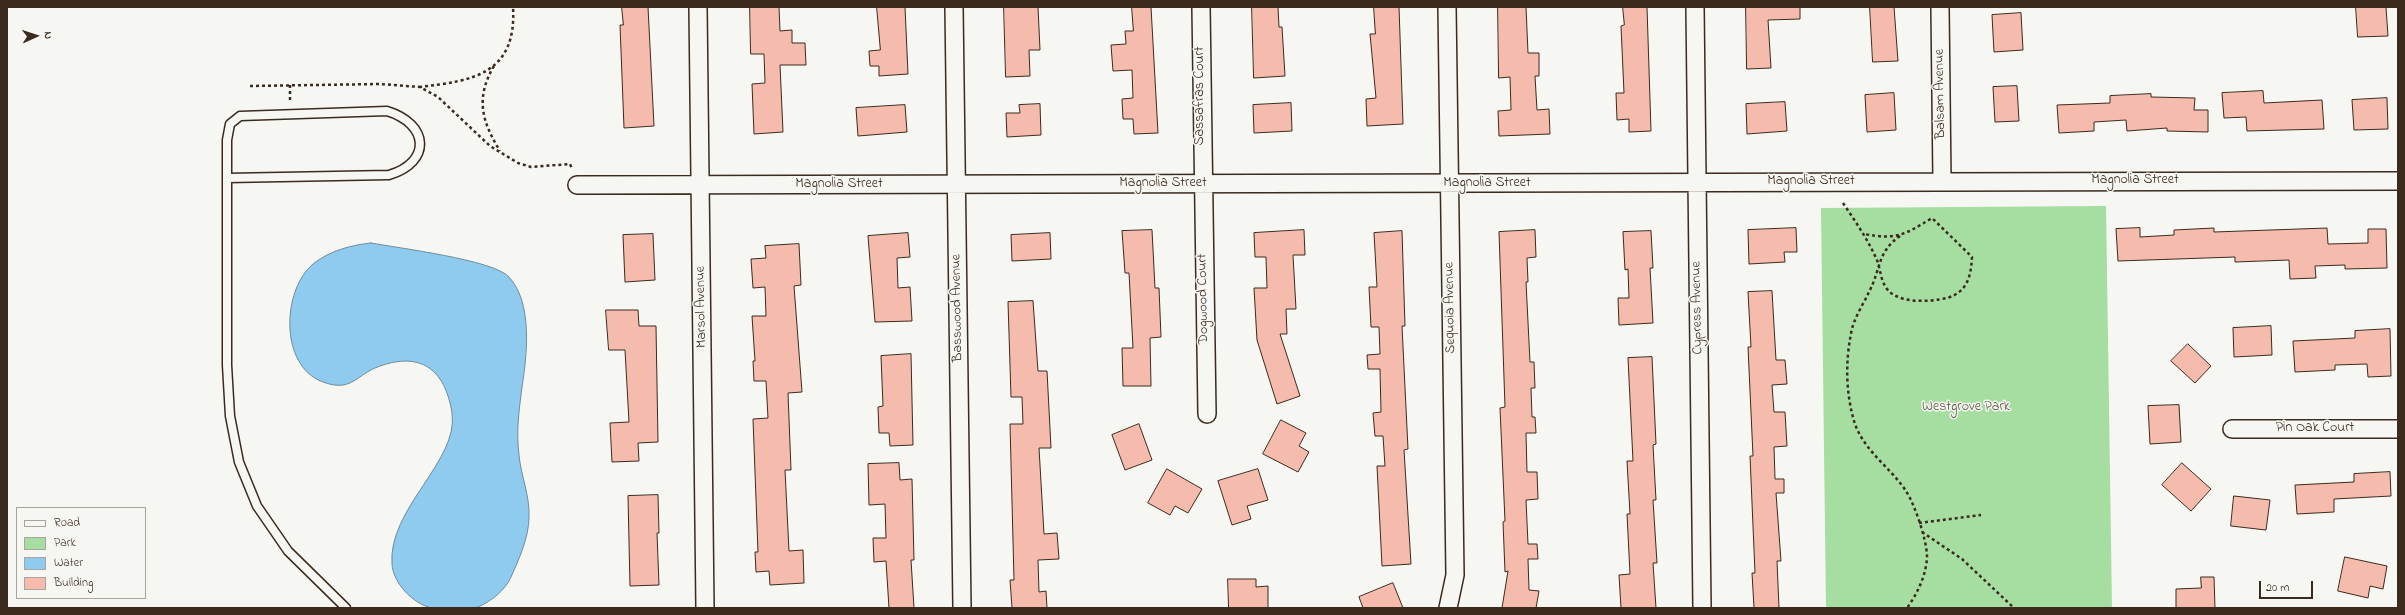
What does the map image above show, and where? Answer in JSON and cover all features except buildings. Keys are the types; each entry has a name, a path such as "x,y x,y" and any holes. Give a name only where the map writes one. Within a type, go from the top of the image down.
{"street":[{"name":"Marsol Avenue","path":"698,7 705,608"},
{"name":"Basswood Avenue","path":"954,7 962,608"},
{"name":"Sassafras Court","path":"1201,7 1202,184"},
{"name":"Sequoia Avenue","path":"1447,7 1455,575 1448,608"},
{"name":"Cypress Avenue","path":"1695,7 1702,608"},
{"name":"Balsam Avenue","path":"1940,7 1942,182"},
{"name":"Magnolia Street","path":"577,185 700,183 848,186 1696,182 2398,181"},
{"name":"Dogwood Court","path":"1202,184 1207,414"},
{"name":"Pin Oak Court","path":"2232,429 2398,429"}],"lane":[{"path":"227,178 388,175 402,171 413,163 420,149 419,136 412,124 401,116 387,111 240,116 230,124 227,140 227,178 227,365 230,416 239,462 257,506 288,551 346,608"}],"path":[{"path":"502,153 488,131 483,113 482,98 495,66 510,42 513,7"},
{"path":"250,86 380,84 417,87 469,79 495,66"},
{"path":"290,85 290,114"},
{"path":"417,87 438,98 473,132 518,163 531,167 570,164 577,185"},
{"path":"1843,203 1864,234 1879,268 1884,285 1896,297 1919,301 1949,297 1964,287 1971,275 1972,257 1932,218 1900,236 1888,244 1882,255 1879,268 1851,333 1848,364 1849,394 1856,425 1868,449 1906,492 1920,523 1927,555 1919,592 1907,608"},
{"path":"1864,234 1887,238 1900,236"},
{"path":"1920,523 1980,514"},
{"path":"1921,531 1962,559 2014,608"}],"green space":[{"name":"Westgrove Park","path":"2106,206 2112,608 1826,608 1821,208"}],"water":[{"path":"371,243 423,251 485,265 500,271 509,277 517,288 522,301 525,315 526,345 519,413 518,446 528,501 529,525 523,548 508,582 498,595 478,607 438,609 425,606 405,592 393,571 392,564 394,543 401,524 411,504 445,449 451,431 452,413 448,397 443,384 436,374 417,362 405,361 391,363 375,368 346,384 332,385 323,382 309,373 299,360 292,344 290,327 291,309 295,291 303,276 319,259 333,252 356,245"}]}
